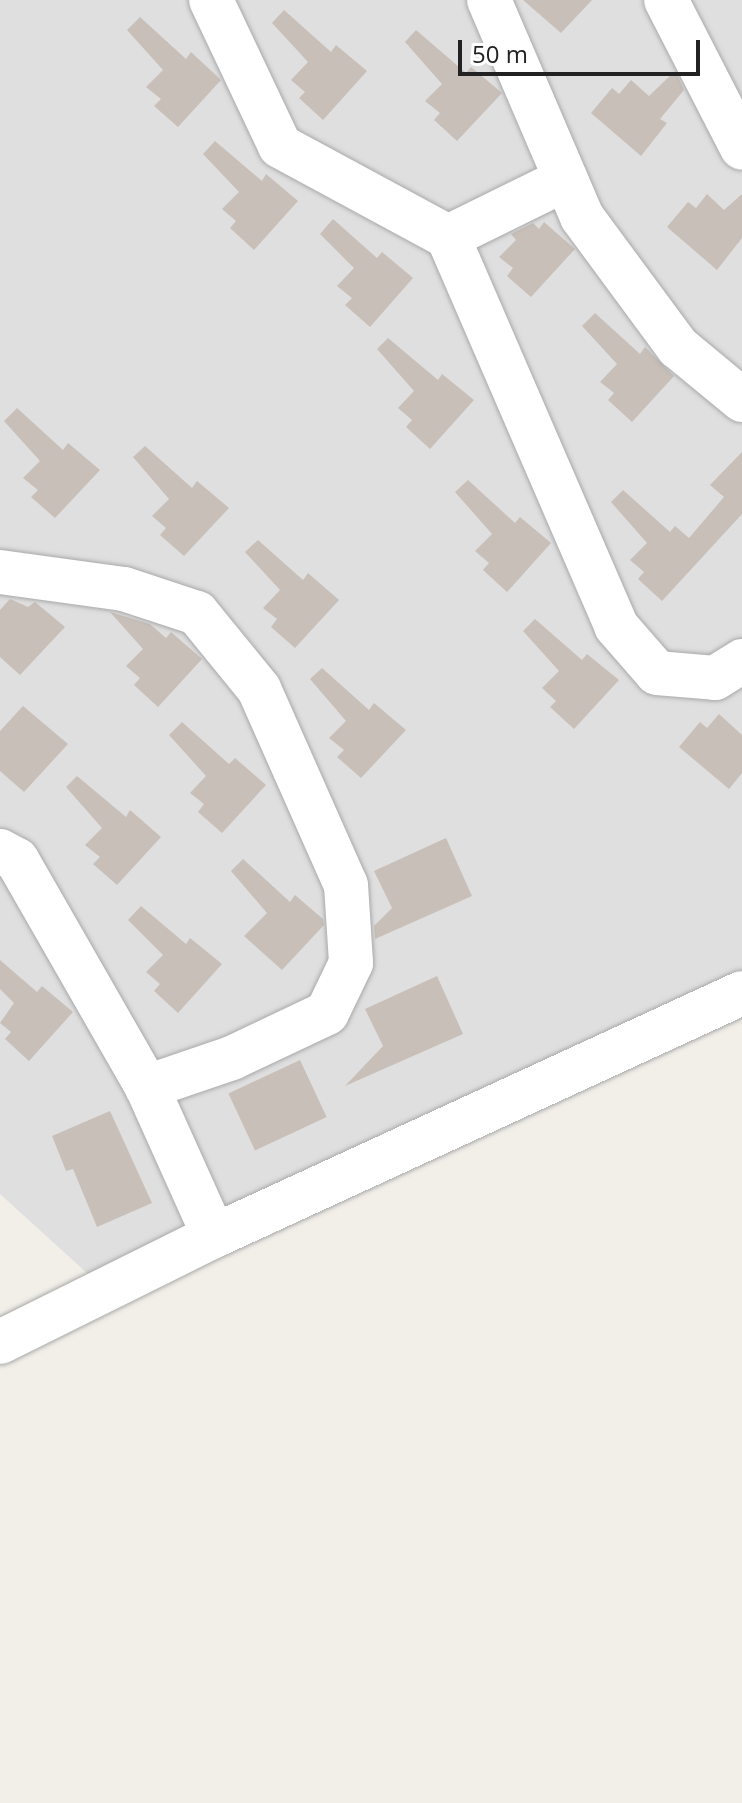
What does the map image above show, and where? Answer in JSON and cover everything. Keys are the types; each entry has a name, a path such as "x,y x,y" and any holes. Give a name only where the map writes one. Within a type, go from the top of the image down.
{"street":[{"path":"211,0 280,146 448,237 616,626 657,673 715,678 742,661"},
{"path":"489,0 582,217 678,347 742,400"},
{"path":"666,0 742,148"},
{"path":"448,237 566,179"},
{"path":"0,572 124,589 197,613 259,689 346,885 351,963 327,1013 232,1058 147,1087"},
{"path":"0,851 17,860 147,1087 214,1236"},
{"path":"0,1342 214,1236 742,993"}],"shaded area":[{"path":"0,0 742,0 742,972 88,1274 0,1194"}],"building":[{"path":"523,0 592,0 561,33"},
{"path":"284,10 331,52 336,45 367,71 323,120 299,98 305,92 291,80 308,62 272,23"},
{"path":"140,17 186,59 191,52 221,80 178,127 154,106 161,99 146,87 163,70 127,30"},
{"path":"416,30 466,73 471,67 502,93 457,141 434,120 440,113 425,101 442,84 405,42"},
{"path":"675,71 684,90 660,119 667,123 641,156 591,113 612,88 619,94 631,80 649,96"},
{"path":"215,141 262,181 266,174 298,201 254,250 230,228 236,221 222,209 239,192 203,154"},
{"path":"707,194 724,210 742,194 742,238 717,270 667,227 688,202 696,208"},
{"path":"333,219 377,258 382,252 413,278 370,327 345,305 352,298 337,286 354,268 320,234"},
{"path":"544,222 575,249 531,297 507,276 513,268 499,257 516,240 511,234 533,223 539,229"},
{"path":"595,313 640,354 645,347 674,376 632,422 608,400 614,393 600,382 617,364 582,326"},
{"path":"388,338 438,380 442,374 474,400 430,449 406,427 412,420 398,408 414,391 377,349"},
{"path":"17,408 63,450 68,443 100,470 55,518 31,497 38,490 23,478 40,461 4,421"},
{"path":"145,446 192,488 197,481 229,508 184,556 160,535 166,528 152,516 169,499 133,457"},
{"path":"742,452 742,514 662,601 638,579 644,572 630,560 647,543 611,502 623,490 670,532 675,526 689,538 724,497 710,485"},
{"path":"468,480 515,523 520,517 551,543 507,592 483,570 489,563 475,551 492,534 455,492"},
{"path":"258,540 303,580 308,573 339,600 295,648 271,627 277,619 263,608 280,590 245,552"},
{"path":"10,599 28,607 35,602 65,627 20,675 0,657 0,610"},
{"path":"110,612 150,624 166,638 171,632 202,659 158,707 134,685 140,678 126,666 143,649"},
{"path":"535,619 582,660 587,654 619,680 574,729 550,707 556,701 542,688 559,671 523,631"},
{"path":"322,668 369,710 374,703 406,730 361,778 337,757 344,750 329,738 346,721 310,679"},
{"path":"23,706 68,744 24,792 0,771 0,731"},
{"path":"719,714 742,735 742,773 729,789 679,747 700,722 707,728"},
{"path":"182,722 229,764 235,758 266,785 222,833 198,812 204,804 190,793 206,776 169,735"},
{"path":"77,776 126,817 130,810 161,837 117,885 93,864 100,857 85,845 102,828 66,787"},
{"path":"446,838 472,896 375,939 374,926 392,908 374,871"},
{"path":"243,859 290,902 295,895 323,919 324,925 282,970 244,936 267,913 231,871"},
{"path":"141,906 186,944 190,938 222,964 178,1013 154,991 160,984 146,972 163,955 128,920"},
{"path":"0,960 37,992 42,986 73,1012 29,1061 5,1039 11,1032 0,1023 14,1003 0,989"},
{"path":"437,976 463,1034 345,1086 383,1046 365,1009"},
{"path":"300,1060 327,1117 255,1150 228,1093"},
{"path":"110,1111 152,1203 97,1227 73,1169 66,1171 52,1136"}]}
